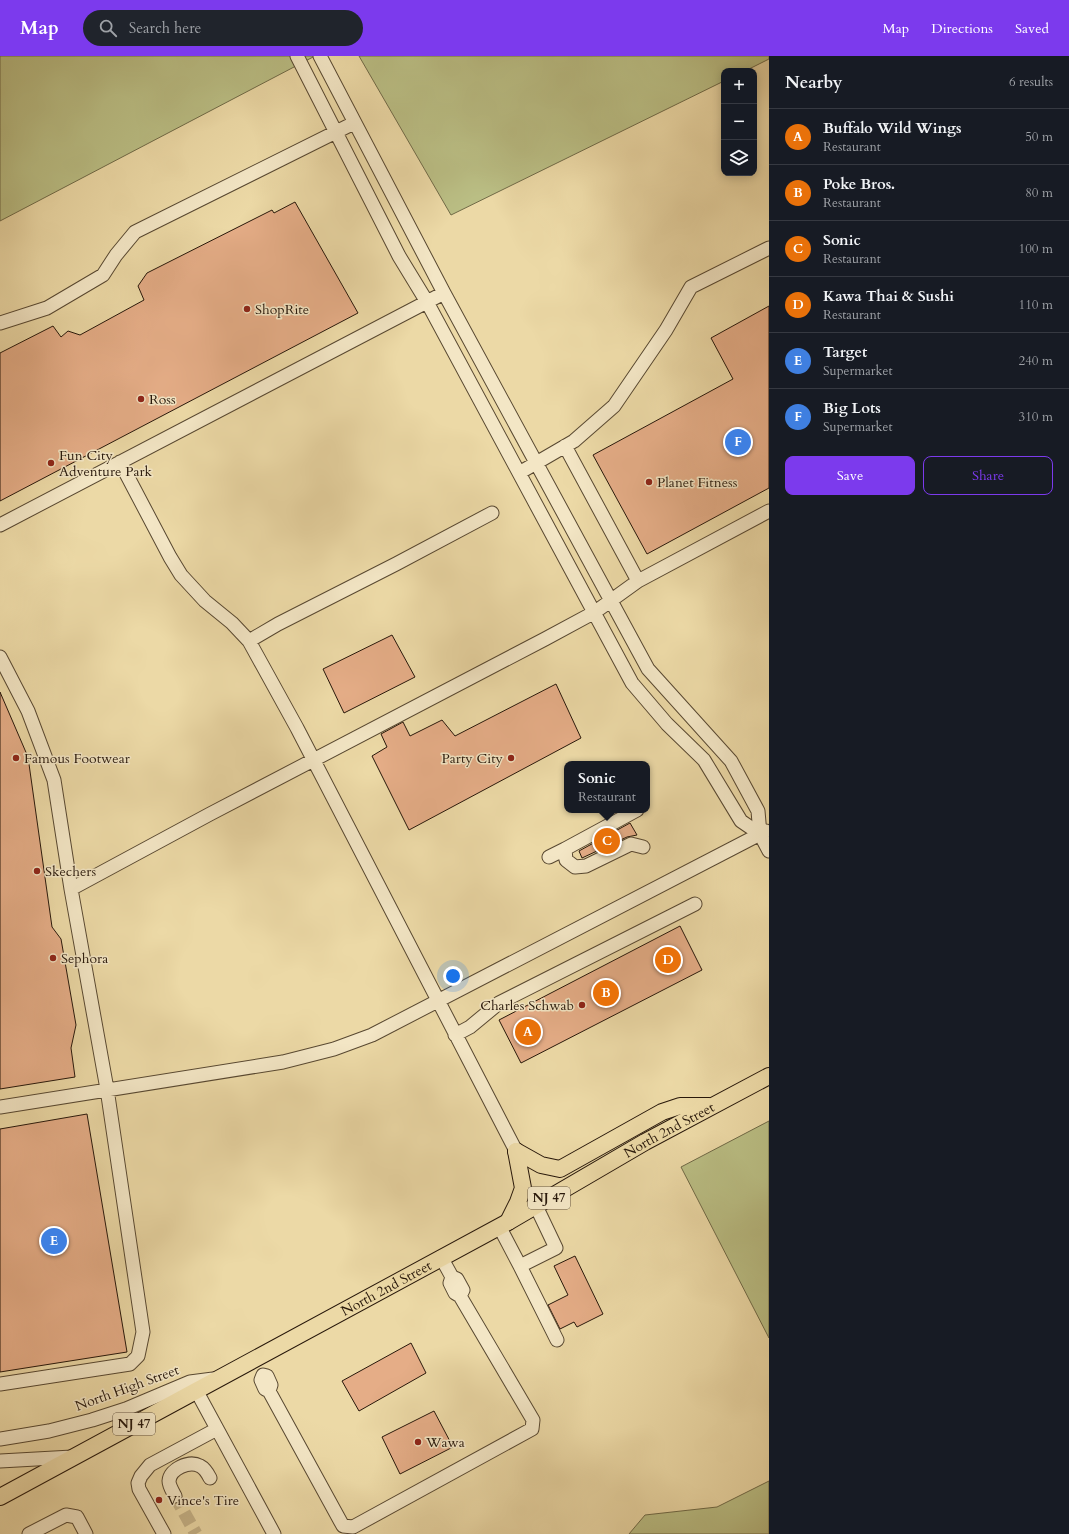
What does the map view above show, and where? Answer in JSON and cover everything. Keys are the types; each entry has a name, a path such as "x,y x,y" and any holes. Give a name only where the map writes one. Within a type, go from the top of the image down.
{"main road":[{"name":"North 2nd Street","path":"0,1497 536,1206 646,1142 769,1076"},
{"path":"516,1151 541,1165 560,1169 662,1112 680,1106 711,1106"},
{"path":"503,1224 518,1202 523,1188 516,1151"}],"street":[{"path":"297,56 399,256 427,302 632,683 667,724 704,760 740,820 765,831"},
{"path":"320,56 444,293 648,669 731,761 758,810 765,831 769,851"},
{"path":"0,323 47,308 103,275 116,255 135,232 354,123"},
{"path":"519,473 574,441 614,406 666,330 691,287 769,248"},
{"path":"0,525 444,293"},
{"path":"565,446 638,581"},
{"path":"120,462 181,575 205,601 232,623 250,641 516,1151"},
{"path":"71,889 595,612 638,581 769,511"},
{"path":"250,641 278,624 492,513"},
{"path":"0,657 28,711 54,780 71,889 107,1090 143,1332 138,1356 130,1364 0,1384"},
{"path":"549,857 631,813"},
{"path":"0,1108 283,1062 334,1049 372,1035 765,831"},
{"path":"565,849 566,860 575,867 586,866 631,844 643,847"},
{"path":"455,1035 479,1021 487,1012 499,1003 695,904"},
{"path":"520,1266 556,1248 536,1206"},
{"path":"503,1224 520,1266 557,1340"},
{"path":"339,1534 532,1430 533,1420 460,1296 456,1293 450,1282 452,1277 442,1257"},
{"name":"North High Street","path":"0,1439 50,1431 92,1420 126,1409 190,1382 219,1378"},
{"path":"196,1390 274,1534"},
{"path":"269,1391 343,1526 352,1527"},
{"path":"164,1534 139,1489 138,1483 141,1476 150,1464 217,1429"},
{"path":"0,1461 73,1457"},
{"path":"175,1496 169,1484 170,1478 179,1468 194,1464 201,1466 210,1478"},
{"path":"29,1534 66,1515 77,1517 86,1534"}],"green space":[{"path":"0,56 315,56 0,221"},
{"path":"359,56 769,56 769,59 751,68 721,68 721,82 451,215"},
{"path":"769,1121 769,1338 681,1167"},
{"path":"769,1481 769,1534 629,1534 645,1515 717,1507"}],"building":[{"path":"295,202 358,313 0,501 0,353 53,326 61,337 68,331 80,335 144,300 138,286 147,273 272,210 274,213"},
{"path":"769,306 769,488 647,554 593,455 733,379 711,338"},
{"path":"392,635 415,677 344,713 323,669"},
{"path":"556,684 581,738 409,830 372,756 387,747 381,734 403,722 410,736 442,720 455,736"},
{"path":"0,692 28,757 52,927 61,939 76,1025 71,1048 75,1077 0,1089"},
{"path":"630,823 637,835 627,837 582,858 579,851"},
{"path":"680,926 702,970 521,1063 499,1020"},
{"path":"87,1114 127,1352 0,1372 0,1129"},
{"path":"575,1256 603,1314 577,1327 574,1322 560,1329 548,1305 568,1295 554,1266"},
{"path":"411,1343 426,1373 359,1411 342,1381"},
{"path":"434,1411 453,1447 400,1474 382,1437"}],"tunnel":[{"path":"175,1496 196,1534"}],"place":[{"name":"ShopRite","path":"247,309"},
{"name":"Ross","path":"141,399"},
{"name":"Big Lots","path":"738,442"},
{"name":"Fun City Adventure Park","path":"51,463"},
{"name":"Planet Fitness","path":"649,482"},
{"name":"Famous Footwear","path":"16,758"},
{"name":"Party City","path":"511,758"},
{"name":"Sonic","path":"607,841"},
{"name":"Skechers","path":"37,871"},
{"name":"Sephora","path":"53,958"},
{"name":"Kawa Thai & Sushi","path":"668,960"},
{"name":"Poke Bros.","path":"606,993"},
{"name":"Charles Schwab","path":"582,1005"},
{"name":"Buffalo Wild Wings","path":"528,1032"},
{"name":"Target","path":"54,1241"},
{"name":"Wawa","path":"418,1442"},
{"name":"Vince's Tire","path":"159,1500"}]}
